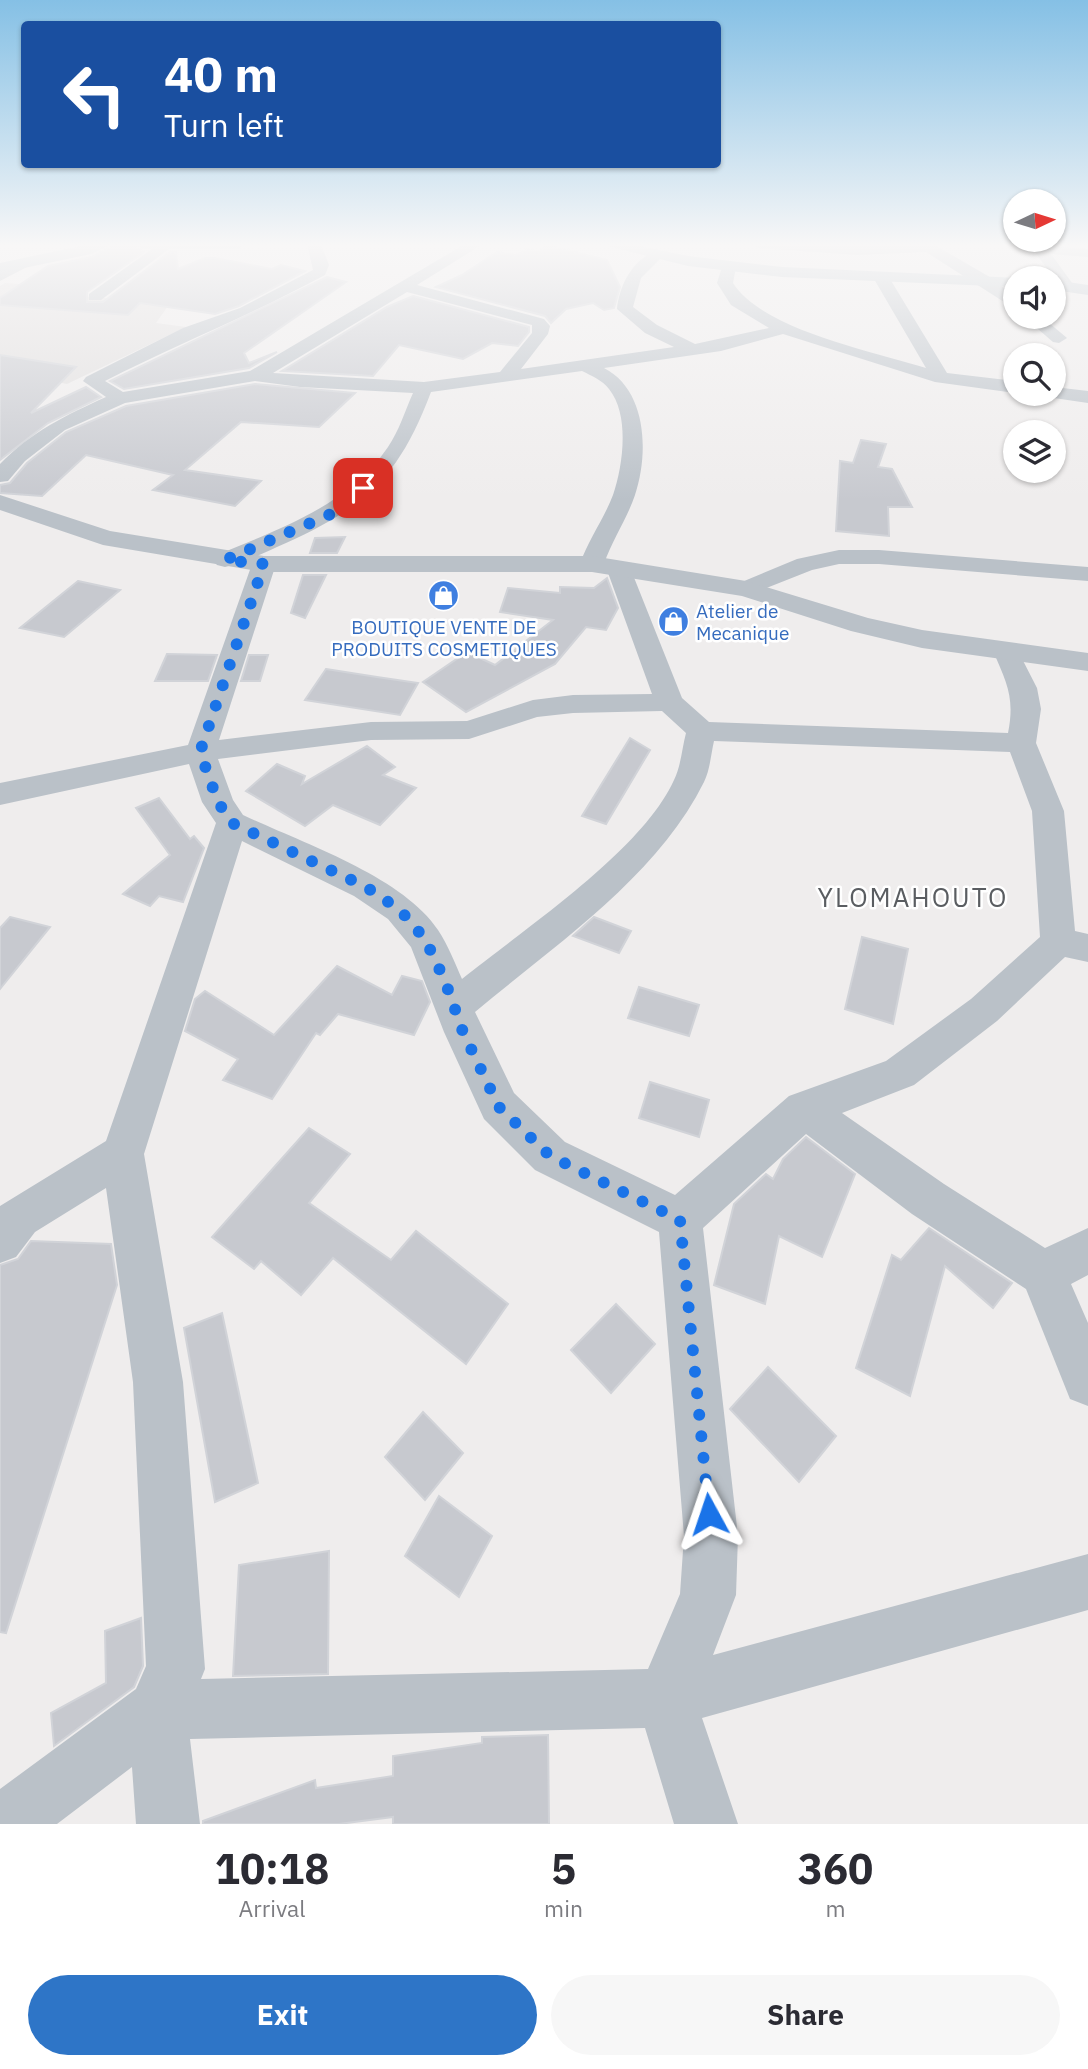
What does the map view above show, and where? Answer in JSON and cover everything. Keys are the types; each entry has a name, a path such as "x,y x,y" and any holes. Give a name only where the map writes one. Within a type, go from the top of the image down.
{"street":[{"path":"120,398 92,381 197,329"},
{"path":"255,376 334,329"},
{"path":"507,375 541,329"},
{"path":"651,329 689,348"},
{"path":"0,476 18,457 58,426 120,398 255,376 300,382 425,388 689,348 721,346 783,329"},
{"path":"783,329 941,378 1003,386"},
{"path":"912,329 941,378"},
{"path":"1048,329 1059,338"},
{"path":"582,364 611,380 619,389 624,399 632,447 623,495 596,550 669,702 701,731 1021,743"},
{"path":"225,560 331,514 352,499 398,447 425,388"},
{"path":"1066,394 1088,397"},
{"path":"0,502 103,537 225,560 264,564 606,567 746,589 860,625 922,639 1088,662"},
{"path":"746,589 805,564 839,558 879,557 1088,574"},
{"path":"264,564 200,752 218,802 232,823 366,887 400,910 425,939 445,981 453,1008 499,1107 550,1156 680,1220"},
{"path":"680,1220 804,1109 900,1073 1073,945 1048,811 1021,743 1027,709 1023,688 1006,651"},
{"path":"0,794 200,752 371,731 469,730 533,709 573,704 669,702"},
{"path":"453,1008 620,871 662,825 690,780 701,731"},
{"path":"5,1824 157,1710 176,1669 158,1382 123,1154 232,823"},
{"path":"804,1109 928,1199 1043,1273 1088,1381"},
{"path":"0,1241 19,1217 123,1154"},
{"path":"680,1220 711,1536 708,1595 666,1698 706,1824"},
{"path":"1043,1273 1088,1251"},
{"path":"157,1710 666,1698 1088,1582"},
{"path":"157,1710 168,1824"}],"shaded area":[{"path":"0,329 182,329 67,384 37,378 0,387"}],"building":[{"path":"218,329 278,329 244,353 249,363 277,352 249,368 124,389 110,381"},
{"path":"351,329 529,329 518,346 492,343 463,359 399,345 373,376 282,371"},
{"path":"0,355 76,367 31,413 86,387 101,397 48,423 0,460"},
{"path":"255,384 355,393 319,427 241,422 185,470 261,481 235,506 153,490 173,475 86,455 42,496 0,493 0,485 10,483 27,463 66,432 126,406"},
{"path":"861,440 886,444 878,467 892,469 912,507 888,507 889,536 836,531 840,461 853,463"},
{"path":"345,537 337,553 310,553 315,538"},
{"path":"303,575 326,575 305,618 291,613"},
{"path":"607,578 618,608 606,630 586,627 555,664 466,712 423,682 467,652 495,665 553,620 500,612 508,588 560,593 560,587 594,588"},
{"path":"78,581 120,590 64,637 20,628"},
{"path":"167,654 217,655 208,681 155,681"},
{"path":"249,655 268,655 260,681 241,681"},
{"path":"326,669 418,683 400,715 305,700"},
{"path":"630,738 650,750 606,824 582,816"},
{"path":"367,746 395,767 383,775 416,788 380,825 333,805 305,826 246,791 277,764 305,776 302,784"},
{"path":"159,798 190,839 194,836 204,848 183,902 159,896 150,906 123,894 170,855 136,808"},
{"path":"10,917 50,927 0,989 0,928"},
{"path":"594,917 631,931 619,953 573,936"},
{"path":"862,937 908,949 893,1024 845,1009"},
{"path":"337,966 392,995 402,976 422,981 430,1002 414,1035 338,1014 320,1035 316,1033 272,1099 223,1080 238,1059 185,1031 195,999 205,991 274,1035"},
{"path":"639,987 699,1005 689,1036 628,1018"},
{"path":"650,1082 709,1100 699,1137 639,1118"},
{"path":"309,1128 350,1154 309,1203 391,1260 416,1231 508,1304 466,1364 333,1258 301,1295 261,1261 254,1269 212,1237"},
{"path":"806,1137 855,1174 822,1257 779,1236 765,1304 714,1285 734,1204 766,1174 773,1179 783,1159"},
{"path":"929,1228 1012,1283 993,1308 945,1266 910,1396 856,1368 892,1255 901,1260"},
{"path":"31,1241 111,1244 117,1285 6,1633 0,1632 0,1265 18,1259"},
{"path":"616,1304 655,1344 611,1393 571,1350"},
{"path":"222,1313 258,1483 215,1502 184,1328"},
{"path":"768,1367 836,1436 799,1482 730,1409"},
{"path":"423,1412 463,1453 425,1500 385,1457"},
{"path":"439,1496 492,1536 459,1597 405,1556"},
{"path":"329,1551 328,1674 233,1676 239,1565"},
{"path":"141,1618 143,1666 134,1687 54,1746 51,1713 106,1683 105,1631"},
{"path":"548,1735 549,1824 393,1824 393,1817 339,1824 203,1824 203,1821 315,1780 316,1788 393,1776 393,1756 482,1743 482,1737"}],"place":[{"name":"BOUTIQUE VENTE DE PRODUITS COSMETIQUES","path":"444,596"},
{"name":"Atelier de Mecanique","path":"673,622"}],"district":[{"name":"YLOMAHOUTO","path":"913,898"}],"route":[{"path":"363,488 331,514 225,560 264,564 200,752 218,802 232,823 366,887 400,910 425,939 445,981 463,1032 499,1107 550,1156 680,1220 709,1514"}]}
